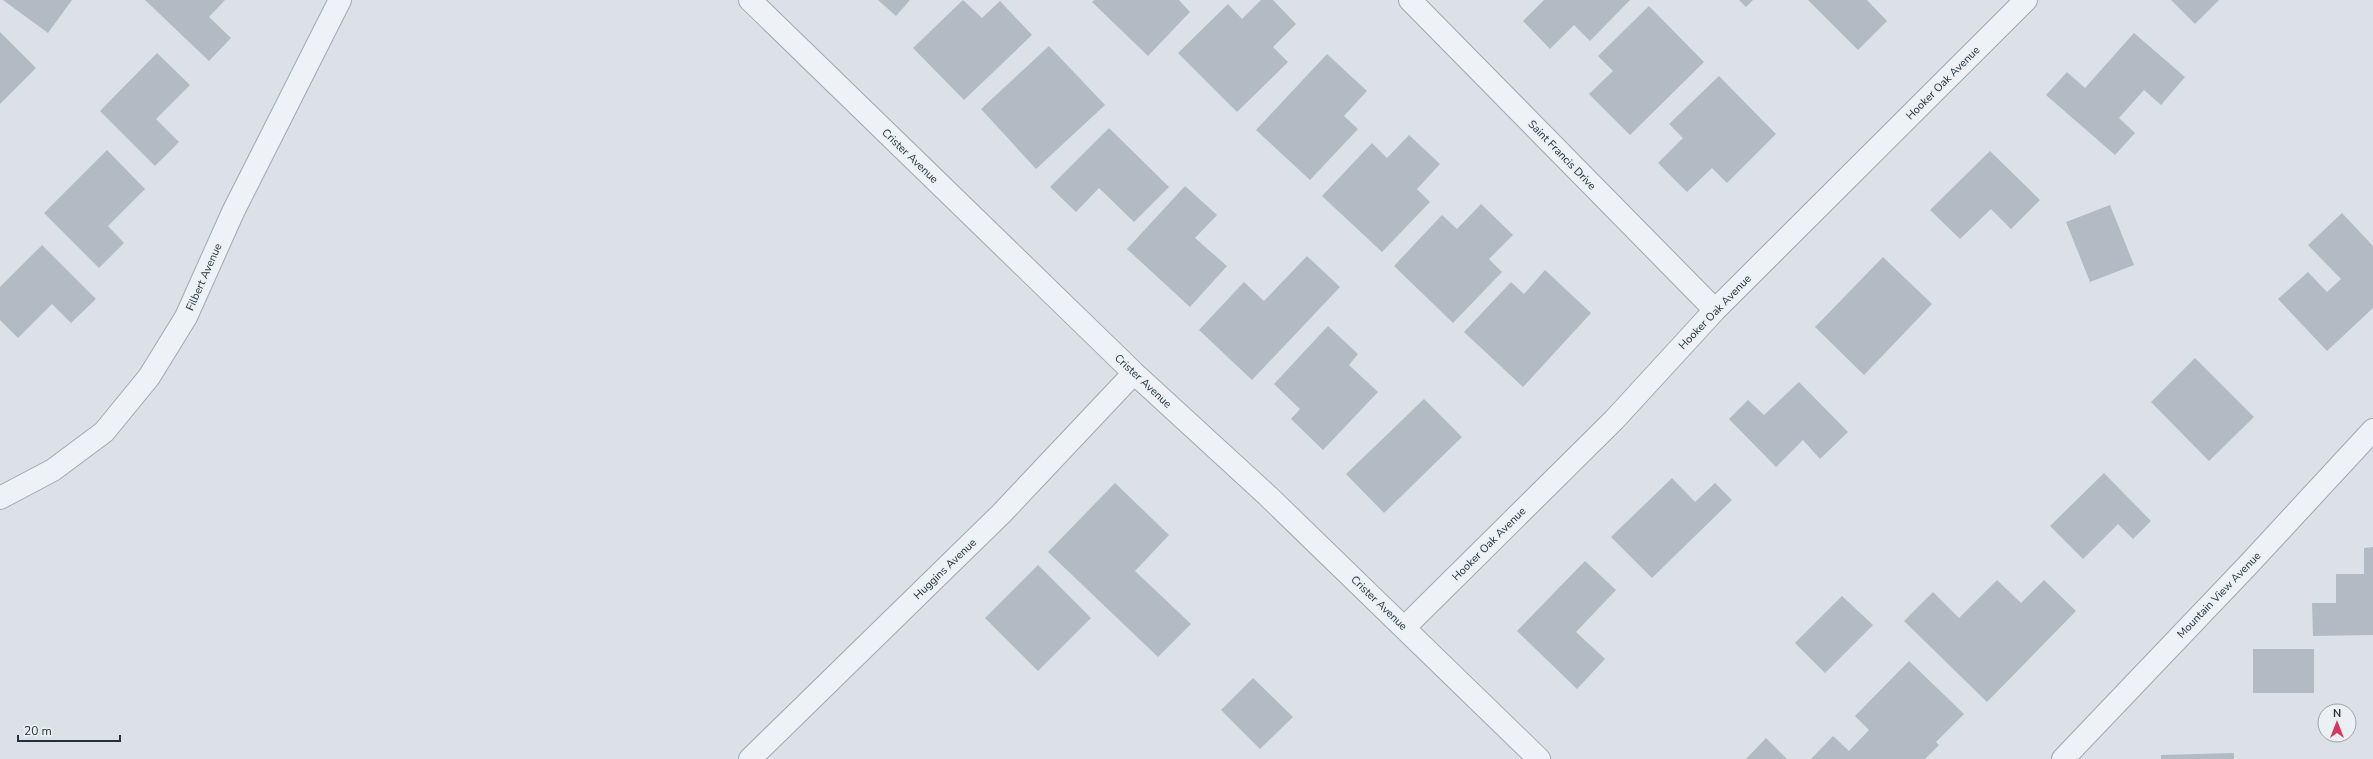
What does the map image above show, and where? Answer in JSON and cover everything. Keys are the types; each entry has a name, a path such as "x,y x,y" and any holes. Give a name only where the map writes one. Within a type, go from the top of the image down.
{"street":[{"name":"Filbert Avenue","path":"0,498 53,470 104,432 149,376 186,317 233,212 340,0"},
{"name":"Crister Avenue","path":"750,0 1134,373 1268,496 1405,627 1539,759"},
{"name":"Saint Francis Drive","path":"1410,0 1715,310"},
{"name":"Hooker Oak Avenue","path":"1405,627 1614,420 1715,310 2026,0"},
{"name":"Huggins Avenue","path":"750,759 1001,514 1134,373"},
{"name":"Mountain View Avenue","path":"2063,759 2250,564 2373,430"}],"building":[{"path":"3,0 72,0 48,33"},
{"path":"145,0 225,0 209,17 231,38 209,61"},
{"path":"878,0 910,0 896,16"},
{"path":"963,0 982,18 1000,1 1032,35 964,100 913,48"},
{"path":"1094,0 1179,0 1190,12 1148,56 1092,2"},
{"path":"1261,0 1273,0 1296,24 1273,47 1288,62 1237,112 1178,53 1228,4 1242,19"},
{"path":"1544,0 1630,0 1590,41 1574,25 1550,49 1523,21"},
{"path":"1739,0 1753,0 1746,7"},
{"path":"1808,0 1867,0 1887,21 1858,50"},
{"path":"2171,0 2219,0 2195,24"},
{"path":"1649,6 1704,62 1630,135 1589,94 1613,71 1598,56"},
{"path":"0,32 36,68 0,104"},
{"path":"2134,33 2185,77 2161,105 2144,90 2119,118 2135,133 2115,155 2046,95 2067,72 2085,88"},
{"path":"1049,46 1105,105 1036,169 981,109"},
{"path":"157,53 190,85 156,119 179,142 155,166 100,111"},
{"path":"1327,54 1367,91 1344,116 1358,129 1310,180 1256,130"},
{"path":"1719,76 1776,134 1727,183 1712,168 1687,192 1658,163 1683,138 1669,124"},
{"path":"1109,128 1169,187 1134,222 1099,188 1076,212 1050,187"},
{"path":"1409,135 1440,164 1417,189 1430,202 1382,252 1322,196 1372,143 1387,158"},
{"path":"107,150 145,189 108,226 124,243 99,268 44,213"},
{"path":"1990,151 2040,200 2011,229 1991,209 1960,239 1930,210"},
{"path":"1185,186 1217,215 1195,238 1227,266 1190,307 1127,249"},
{"path":"1481,204 1513,235 1489,259 1502,272 1453,323 1394,266 1442,215 1457,229"},
{"path":"2110,205 2134,265 2090,282 2066,222"},
{"path":"2342,213 2373,246 2373,308 2327,351 2278,299 2308,272 2327,292 2341,279 2308,245"},
{"path":"42,245 96,299 71,323 52,304 18,338 0,320 0,287"},
{"path":"1307,256 1340,287 1252,380 1199,330 1244,282 1264,301"},
{"path":"1883,257 1932,304 1864,375 1815,327"},
{"path":"1545,270 1591,313 1523,387 1464,332 1511,282 1524,294"},
{"path":"1328,326 1358,354 1349,365 1378,392 1323,450 1291,419 1300,409 1274,384"},
{"path":"2195,358 2254,417 2209,461 2151,402"},
{"path":"1799,382 1848,432 1820,459 1803,440 1776,467 1729,419 1748,400 1764,415"},
{"path":"1424,399 1462,437 1384,513 1346,474"},
{"path":"2104,473 2151,521 2133,539 2118,524 2083,559 2050,526"},
{"path":"1672,478 1695,502 1715,483 1732,500 1652,578 1611,537"},
{"path":"1115,483 1169,535 1135,571 1191,624 1158,657 1048,552"},
{"path":"2373,547 2373,635 2313,636 2312,603 2336,603 2336,574 2364,574 2364,548"},
{"path":"1585,561 1616,590 1576,632 1605,659 1577,689 1517,631"},
{"path":"1038,565 1091,618 1038,671 985,618"},
{"path":"1997,580 2021,603 2044,580 2076,611 1987,702 1904,621 1933,592 1959,618"},
{"path":"1842,596 1873,625 1825,673 1795,643"},
{"path":"2253,649 2314,649 2314,693 2253,693"},
{"path":"1909,661 1964,714 1936,742 1939,745 1925,759 1811,759 1833,736 1849,751 1869,730 1855,716"},
{"path":"1253,678 1293,717 1260,749 1221,710"},
{"path":"1766,738 1787,759 1746,759"},
{"path":"2234,753 2234,759 2161,759 2161,755"}]}
